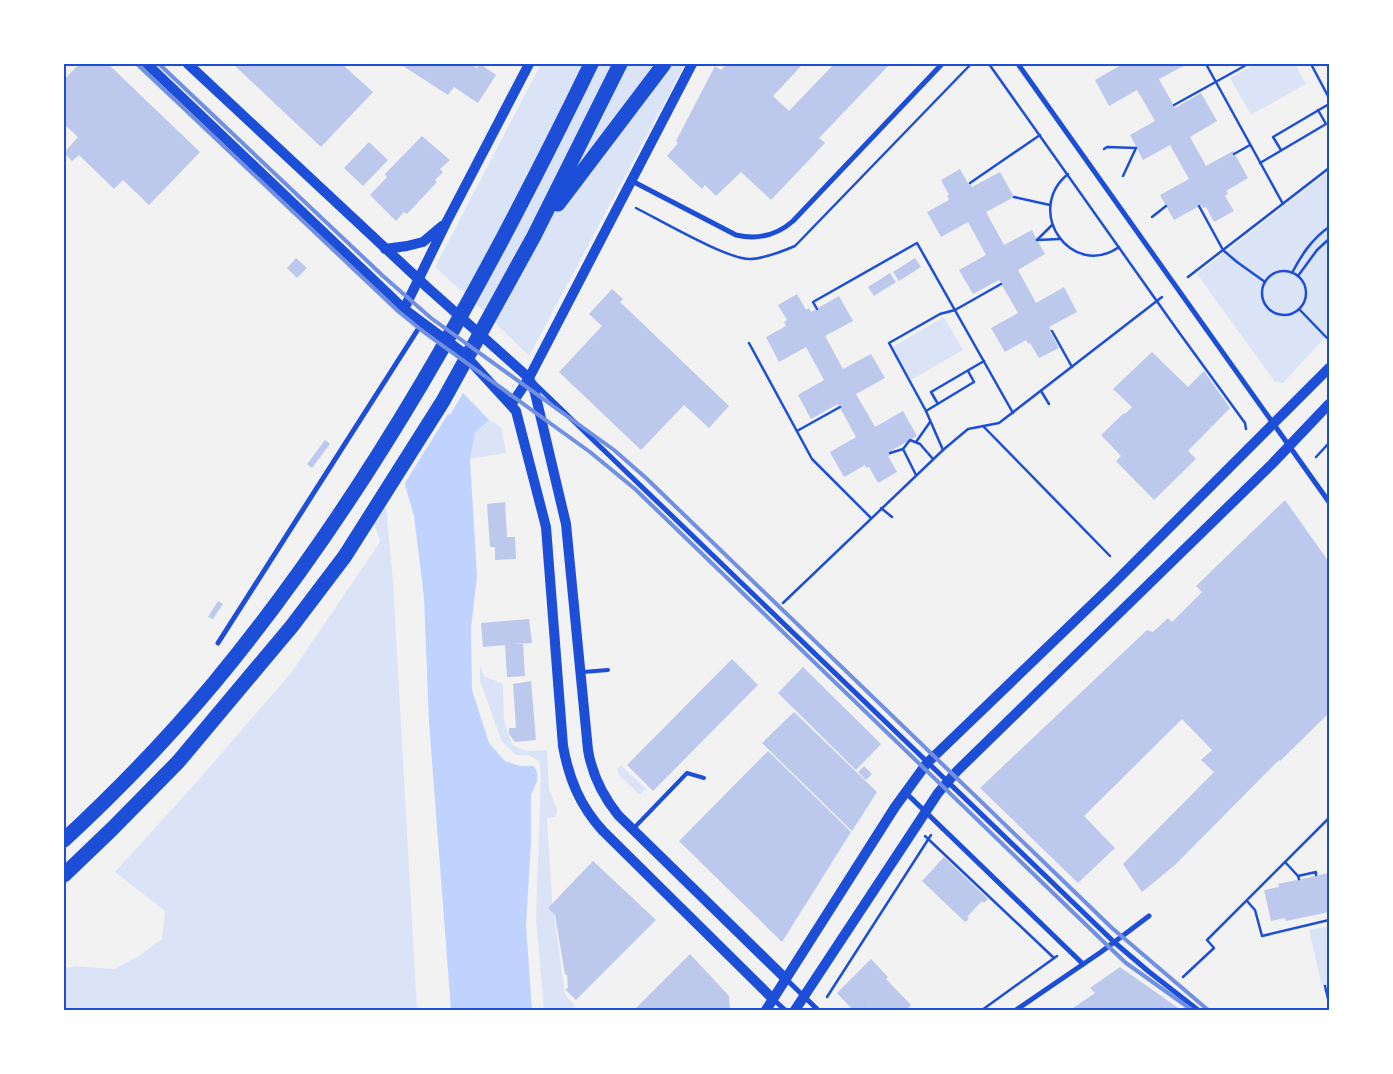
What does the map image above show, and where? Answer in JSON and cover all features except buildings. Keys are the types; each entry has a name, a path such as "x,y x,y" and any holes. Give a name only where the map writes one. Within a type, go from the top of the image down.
{"highway":[{"path":"64,840 150,754 214,683 320,542 372,464 420,385 486,269 592,64"},
{"path":"64,875 178,762 292,626 345,556 443,401 534,236 620,64"},
{"path":"534,236 664,64"}],"main road":[{"path":"148,64 404,309 462,352 516,411 546,527 563,746 575,790 589,814 603,832 772,998"},
{"path":"188,64 385,248 529,378 566,524 588,750 593,773 609,804 632,830 785,978"},
{"path":"404,309 446,222 529,64"},
{"path":"511,405 529,378 692,64"},
{"path":"385,248 423,242 446,222"},
{"path":"766,1010 905,792 927,763 1110,587 1329,368"},
{"path":"795,1010 925,811 947,782 1290,446 1329,404"}],"street":[{"path":"632,181 736,235 759,238 772,235 793,221 942,64"},
{"path":"1018,64 1329,502"},
{"path":"218,642 422,322"},
{"path":"529,378 1114,942 1198,1010"},
{"path":"905,792 1083,964"},
{"path":"1016,1010 1149,916"},
{"path":"785,978 818,1010"},
{"path":"772,998 784,1010"}],"lane":[{"path":"580,672 608,670"},
{"path":"632,830 687,774 704,778"}],"path":[{"path":"989,64 1245,423 1246,429"},
{"path":"1206,64 1283,204"},
{"path":"1174,105 1248,64"},
{"path":"1311,64 1329,98"},
{"path":"1281,151 1273,137 1329,104"},
{"path":"1260,163 1326,124 1318,110"},
{"path":"970,184 1040,135"},
{"path":"1234,154 1250,145"},
{"path":"1104,149 1107,147 1136,148 1123,176"},
{"path":"1188,277 1329,168"},
{"path":"1068,174 1058,183 1052,195 1050,206 1052,225 1060,239 1075,251 1093,256 1102,255 1119,247"},
{"path":"1014,197 1050,206"},
{"path":"1152,217 1166,206"},
{"path":"1199,206 1223,250 1265,282"},
{"path":"1052,225 1037,240 1060,239"},
{"path":"1292,273 1305,250 1329,227"},
{"path":"1298,276 1317,250 1329,239"},
{"path":"817,309 813,302 917,243 1013,413"},
{"path":"1279,272 1292,273 1298,276 1305,289 1306,296 1299,309 1286,315 1271,311 1263,299 1262,292 1265,282 1273,274 1279,272"},
{"path":"942,450 926,411 889,343 940,314 955,310 1002,284"},
{"path":"783,603 942,450 968,429 999,423 1162,297"},
{"path":"1299,309 1327,338"},
{"path":"916,328 918,332"},
{"path":"1052,331 1072,367"},
{"path":"749,343 812,459 871,518"},
{"path":"938,404 931,392 984,361"},
{"path":"926,411 974,382 968,371"},
{"path":"1041,391 1049,404"},
{"path":"797,431 840,408"},
{"path":"916,442 930,422"},
{"path":"983,426 1110,556"},
{"path":"890,453 904,449 910,440 920,444 933,459"},
{"path":"1316,457 1329,443"},
{"path":"904,449 916,475"},
{"path":"881,508 892,517"},
{"path":"1184,977 1214,948 1207,940 1329,818"},
{"path":"826,997 931,835"},
{"path":"925,836 1056,957 982,1010"},
{"path":"1285,862 1298,878 1316,872 1316,875"},
{"path":"1246,901 1255,910 1262,936 1329,920"},
{"path":"1327,988 1329,1003"}],"shaded area":[{"path":"541,64 685,64 529,356 461,289 435,267"},
{"path":"1255,64 1295,64 1306,84 1251,115 1230,78"},
{"path":"1329,171 1329,333 1283,383 1275,382 1197,274"},
{"path":"944,317 963,350 911,380 892,347"},
{"path":"489,420 501,427 506,453 470,459 475,432"},
{"path":"386,506 393,581 417,1010 64,1010 64,969 75,966 114,969 139,956 162,939 165,911 115,872 194,785 291,673 380,542 374,523"},
{"path":"480,665 484,676 503,684 504,720 512,745 526,751 547,750 549,789 558,812 555,817 547,818 552,900 565,995 575,1006 570,1010 544,1010 536,919 541,773 539,761 528,755 516,755 502,742 480,681"},
{"path":"621,765 646,789 640,795 619,775 617,769"},
{"path":"1329,926 1329,985 1322,987 1309,930"}],"water":[{"path":"463,393 489,420 475,432 470,459 477,576 471,628 472,690 489,743 505,761 520,766 534,766 537,772 537,781 531,795 531,842 526,926 532,1010 451,1010 429,722 424,597 414,516 403,478 444,410 450,415"}],"pier":[{"path":"462,391 403,486 401,479 445,408 449,411"}],"railway":[{"path":"137,64 399,312 425,333 590,452 635,489 1126,963 1192,1010"},
{"path":"159,64 383,276 431,318 614,450 646,478 1112,928 1208,1010"}]}
